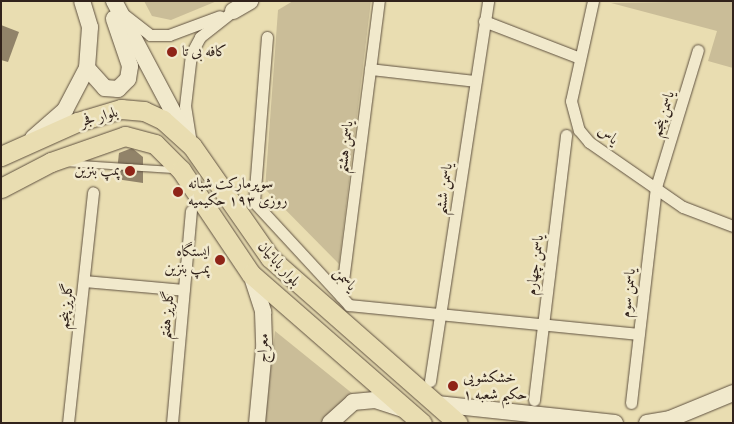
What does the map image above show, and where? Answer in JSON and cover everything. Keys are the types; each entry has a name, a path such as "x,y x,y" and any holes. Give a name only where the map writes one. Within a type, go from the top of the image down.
{"main road":[{"path":"26,144 65,110 87,68 90,27 82,1"},
{"path":"233,11 250,1"},
{"path":"87,68 104,88 118,89 128,79 128,59 113,3"},
{"name":"بلوار بابائیان","path":"113,3 149,64 192,146 270,258 458,423"},
{"name":"بلوار فجر","path":"1,156 26,144 121,109 163,120 192,146"},
{"name":"بلوار فجر","path":"1,188 51,162 125,136 140,137"},
{"name":"بلوار بابائیان","path":"140,137 155,144 181,170 251,274 422,423"},
{"name":"معراج","path":"251,274 263,312 264,349 257,423"},
{"path":"647,423 670,419 733,393"},
{"path":"330,423 353,402 375,400 407,410"},
{"path":"436,404 615,423"}],"street":[{"name":"یاسمن هشتم","path":"341,296 379,1"},
{"name":"یاسمن ششم","path":"430,381 488,1"},
{"name":"یاس","path":"592,2 571,101 579,130 683,207 733,226"},
{"path":"113,3 150,35 169,35 233,11"},
{"path":"192,146 185,106 191,54 200,37 233,11"},
{"path":"484,20 580,58"},
{"name":"یاسمن","path":"268,37 254,202 349,305 639,334"},
{"name":"یاسمن پنجم","path":"656,188 698,50"},
{"path":"370,69 475,81"},
{"name":"یاسمن چهارم","path":"534,400 566,135"},
{"name":"یاسمن سوم","path":"631,403 656,188"},
{"name":"گلریز پنجم","path":"68,423 93,192"},
{"name":"گلریز هفتم","path":"172,423 191,211"},
{"path":"84,281 184,290"}],"lane":[{"path":"51,162 181,170"}],"shaded area":[{"path":"144,1 217,1 171,20 152,16"},
{"path":"293,1 371,1 339,264 265,189 278,10"},
{"path":"733,1 733,68 708,61 717,31 611,3"},
{"path":"275,331 353,394 322,423 265,423"}],"building":[{"path":"1,25 19,32 8,62 1,60"},
{"name":"پمپ بنزین","path":"132,148 143,157 143,183 116,179 119,153"}],"place":[{"name":"کافه بی تا","path":"172,52"},
{"name":"پمپ بنزین","path":"130,171"},
{"name":"سوپرمارکت شبانه روزی ۱۹۳ حکیمیه","path":"178,192"},
{"name":"ایستگاه پمپ بنزین","path":"220,260"},
{"name":"خشکشویی حکیم شعبه ۱","path":"453,386"}]}
